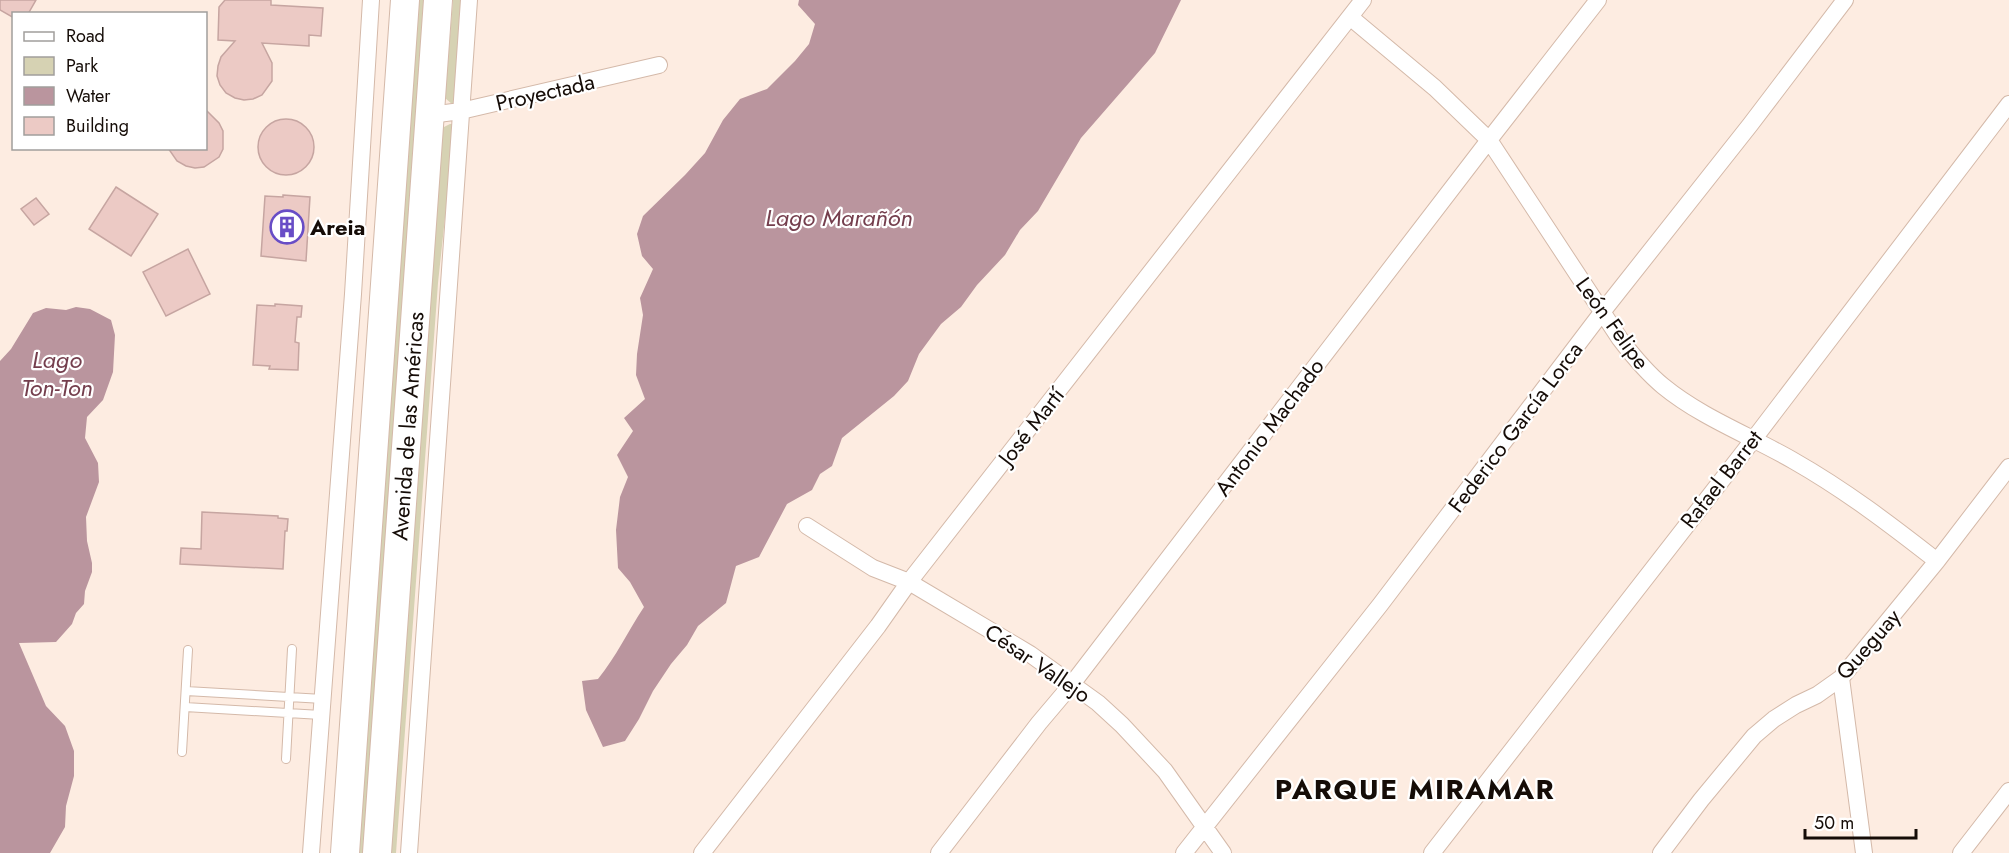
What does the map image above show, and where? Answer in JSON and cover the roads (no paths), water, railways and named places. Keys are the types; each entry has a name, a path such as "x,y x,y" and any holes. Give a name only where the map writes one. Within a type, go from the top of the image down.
{"highway":[{"name":"Avenida de las Américas","path":"345,853 405,0"},
{"name":"Avenida de las Américas","path":"377,853 438,0"}],"street":[{"path":"311,853 353,294 371,0"},
{"name":"Avenida de las Américas","path":"409,853 469,0"},
{"name":"José Martí","path":"702,853 878,626 909,582 1363,0"},
{"name":"Antonio Machado","path":"939,853 1039,723 1072,684 1598,0"},
{"name":"Federico García Lorca","path":"1184,853 1380,605 1603,311 1845,0"},
{"name":"León Felipe","path":"1350,17 1435,88 1489,140 1620,339 1639,364 1663,386 1712,418 1826,480 1883,519 1937,561"},
{"name":"Proyectada","path":"430,115 461,111 659,65"},
{"name":"Rafael Barret","path":"1432,853 1753,440 2009,104"},
{"name":"Queguay","path":"1661,853 1754,736 1774,719 1817,695 1841,678 1937,561 2009,467"},
{"name":"César Vallejo","path":"807,526 873,568 909,582 1030,654 1098,703 1144,748 1186,798 1223,853"},
{"path":"1841,678 1864,853"},
{"path":"1961,853 2009,791"}],"lane":[{"path":"182,752 188,650"},
{"path":"286,759 292,650"},
{"path":"186,691 290,697 322,707"},
{"path":"185,707 288,713 322,707"}],"water":[{"name":"Lago Marañón","path":"799,0 1181,0 1155,53 1081,138 1038,211 1020,230 1005,255 977,285 961,307 941,324 919,354 908,381 894,396 842,438 832,466 820,474 812,490 787,504 759,557 736,566 726,603 698,626 653,691 625,741 603,747 586,710 582,681 598,679 611,662 644,607 630,582 618,568 616,530 620,497 628,477 617,455 633,431 624,418 645,399 636,375 643,315 640,298 653,269 642,256 637,234 643,216 705,153 723,120 740,99 767,89 809,44 815,24 798,5"},
{"name":"Lago Ton-Ton","path":"76,307 90,309 111,320 115,335 113,372 103,400 87,417 85,438 98,463 99,482 86,517 92,572 85,591 84,604 76,613 72,624 56,642 19,643 46,706 65,726 74,751 74,776 66,806 65,827 50,853 0,853 0,361 11,349 33,313 46,308 66,310"}],"place":[{"name":"Areia","path":"287,227"}],"district":[{"name":"PARQUE MIRAMAR","path":"1415,789"}]}
